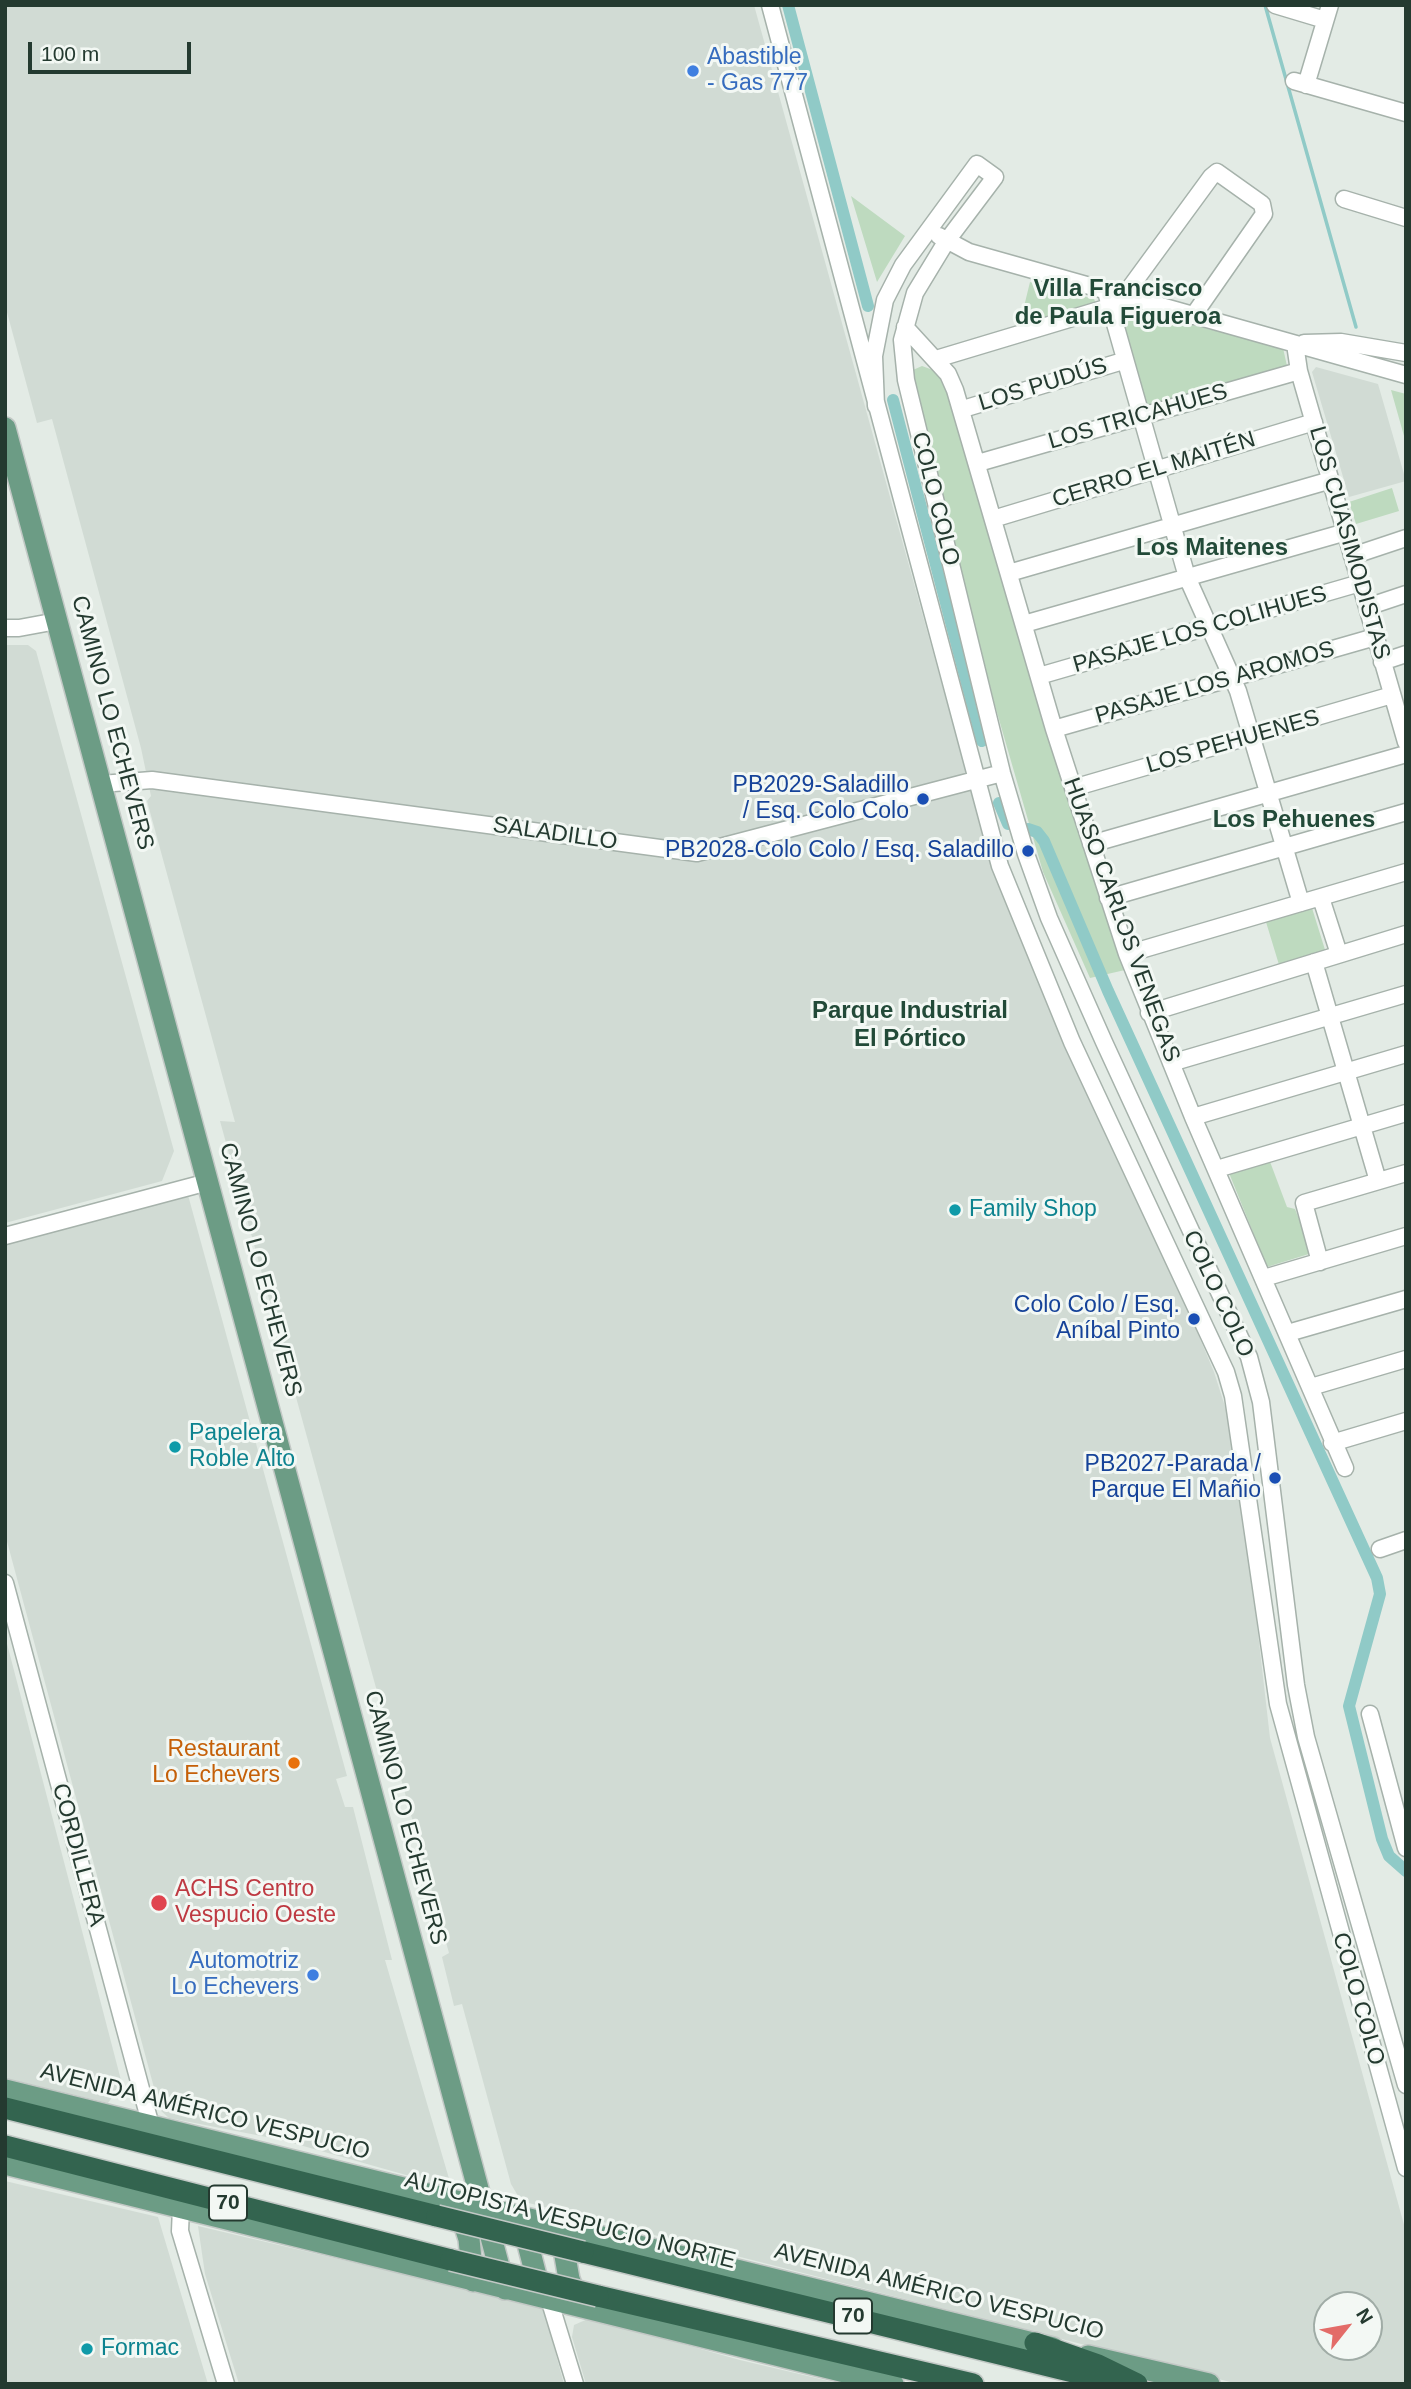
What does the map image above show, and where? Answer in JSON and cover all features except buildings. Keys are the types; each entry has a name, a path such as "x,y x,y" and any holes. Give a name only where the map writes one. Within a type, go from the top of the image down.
{"highway":[{"name":"AUTOPISTA VESPUCIO NORTE","path":"5,2108 1122,2384"},
{"name":"70","path":"5,2146 451,2260 589,2302 973,2384"},
{"path":"1035,2343 1077,2357 1137,2384"}],"main road":[{"name":"CAMINO LO ECHEVERS","path":"5,428 505,2288"},
{"name":"AVENIDA AMÉRICO VESPUCIO","path":"5,2090 1209,2384"},
{"path":"5,2164 473,2281 545,2298 589,2302 893,2384"},
{"path":"473,2175 467,2190 454,2200 469,2239 473,2281"},
{"path":"521,2218 545,2298"},
{"path":"561,2227 569,2279 589,2302"}],"street":[{"name":"COLO COLO","path":"770,5 1000,866 1072,1042 1226,1371 1233,1396 1278,1704 1311,1830 1400,2127 1406,2168"},
{"path":"1275,5 1327,13 1300,83 1406,113"},
{"name":"COLO COLO","path":"876,406 874,356 881,316 897,275 977,164 995,177 921,280 905,327 904,367 1002,773 1048,918 1249,1357 1261,1402 1296,1685 1306,1737 1406,2085"},
{"path":"904,367 923,355 936,359 1112,304 1213,173 1222,173 1262,204 1264,214 1193,316"},
{"path":"1344,199 1406,218"},
{"path":"930,228 946,242 969,253 1112,304 1193,316 1406,374"},
{"path":"1112,304 1123,361 1186,578 1233,679 1301,903"},
{"path":"853,320 865,322 881,316"},
{"name":"HUASO CARLOS VENEGAS","path":"905,327 949,376 963,409 1054,729 1127,954 1193,1117 1345,1468"},
{"path":"1295,344 1341,342 1406,353"},
{"name":"LOS CUASIMODISTAS","path":"1295,344 1299,370 1382,662 1392,695 1402,714 1406,742"},
{"name":"LOS PUDÚS","path":"963,409 1123,361"},
{"name":"LOS TRICAHUES","path":"978,463 1299,370"},
{"name":"CERRO EL MAITÉN","path":"993,519 1314,422"},
{"path":"1009,572 1331,480"},
{"path":"1024,624 1346,533"},
{"path":"1352,556 1406,538"},
{"name":"PASAJE LOS COLIHUES","path":"1039,676 1210,629 1360,583"},
{"path":"1367,607 1406,594"},
{"path":"5,628 57,621"},
{"name":"PASAJE LOS AROMOS","path":"1054,729 1375,637"},
{"path":"1382,662 1406,654"},
{"name":"LOS PEHUENES","path":"1073,788 1392,695"},
{"path":"1091,844 1406,754"},
{"name":"SALADILLO","path":"101,784 152,780 697,853 1002,773"},
{"path":"1108,898 1406,812"},
{"path":"1127,954 1406,872"},
{"path":"1321,898 1339,954"},
{"path":"1149,1013 1406,934"},
{"path":"1314,962 1378,1181"},
{"path":"1171,1063 1406,994"},
{"path":"1072,1042 1098,1030"},
{"path":"1082,1062 1107,1049"},
{"path":"1193,1117 1406,1054"},
{"path":"1217,1169 1406,1113"},
{"path":"1320,1262 1304,1203 1378,1181 1404,1178"},
{"path":"5,1236 208,1182"},
{"path":"1264,1279 1406,1236"},
{"path":"1288,1333 1406,1299"},
{"path":"1311,1387 1406,1359"},
{"path":"1332,1443 1406,1421"},
{"path":"1380,1549 1406,1540"},
{"path":"1257,1556 1280,1553"},
{"path":"1259,1576 1282,1573"},
{"name":"CORDILLERA","path":"5,1583 151,2126"},
{"path":"1370,1714 1406,1848"},
{"path":"1311,1830 1324,1829 1335,1837"},
{"path":"181,2208 180,2231 226,2384"},
{"path":"545,2298 561,2333 575,2384"},
{"path":"561,2333 568,2319 589,2302"}],"shaded area":[{"path":"5,5 754,5 973,797 1214,1372 1236,1441 1270,1738 1406,2232 1406,2384 1238,2384 521,2201 511,2184 462,2004 454,2006 442,1957 449,1953 220,1121 235,1122 147,801 151,796 141,748 52,419 37,423 5,305"},
{"path":"1316,367 1378,384 1406,481 1349,497 1312,372"},
{"path":"5,645 28,645 36,651 174,1151 162,1181 5,1223"},
{"path":"188,1195 347,1776 336,1779 345,1807 353,1807 392,1960 385,1960 450,2182 445,2186 282,2140 169,2118 160,2110 5,1534 5,1244"},
{"path":"5,1636 122,2084 108,2103 5,2078"},
{"path":"5,2181 158,2217 208,2384 5,2384"},
{"path":"198,2226 543,2307 564,2384 239,2384 205,2274"},
{"path":"590,2318 740,2360 842,2384 586,2384 572,2337 574,2325"}],"green space":[{"path":"851,196 905,236 877,282"},
{"path":"1030,282 1094,299 1096,304 1019,327"},
{"path":"1122,307 1283,348 1287,366 1151,406 1145,402 1119,313"},
{"path":"922,366 933,370 948,387 1125,970 1090,978 1043,872 994,702 915,383 913,370"},
{"path":"1391,390 1406,394 1406,443"},
{"path":"1392,488 1399,511 1356,524 1349,502"},
{"path":"1312,908 1326,953 1280,968 1266,922"},
{"path":"1269,1159 1287,1207 1295,1209 1312,1253 1267,1267 1229,1173"}],"waterway":[{"path":"788,5 868,306"},
{"path":"1265,5 1356,327"},
{"path":"893,400 982,741"},
{"path":"999,803 1008,824"},
{"path":"1028,829 1037,832 1044,841 1108,991 1377,1578 1380,1594 1349,1706 1382,1839 1389,1856 1406,1871"}],"place":[{"name":"Abastible - Gas 777","path":"693,71"},
{"name":"PB2029-Saladillo / Esq. Colo Colo","path":"923,799"},
{"name":"PB2028-Colo Colo / Esq. Saladillo","path":"1028,851"},
{"name":"Family Shop","path":"955,1210"},
{"name":"Colo Colo / Esq. Aníbal Pinto","path":"1194,1319"},
{"name":"Papelera Roble Alto","path":"175,1447"},
{"name":"PB2027-Parada / Parque El Mañio","path":"1275,1478"},
{"name":"Restaurant Lo Echevers","path":"294,1763"},
{"name":"ACHS Centro Vespucio Oeste","path":"159,1903"},
{"name":"Automotriz Lo Echevers","path":"313,1975"},
{"name":"Formac","path":"87,2349"}],"district":[{"name":"Villa Francisco de Paula Figueroa","path":"1118,303"},
{"name":"Los Maitenes","path":"1212,548"},
{"name":"Los Pehuenes","path":"1294,820"},
{"name":"Parque Industrial El Pórtico","path":"910,1025"}]}
